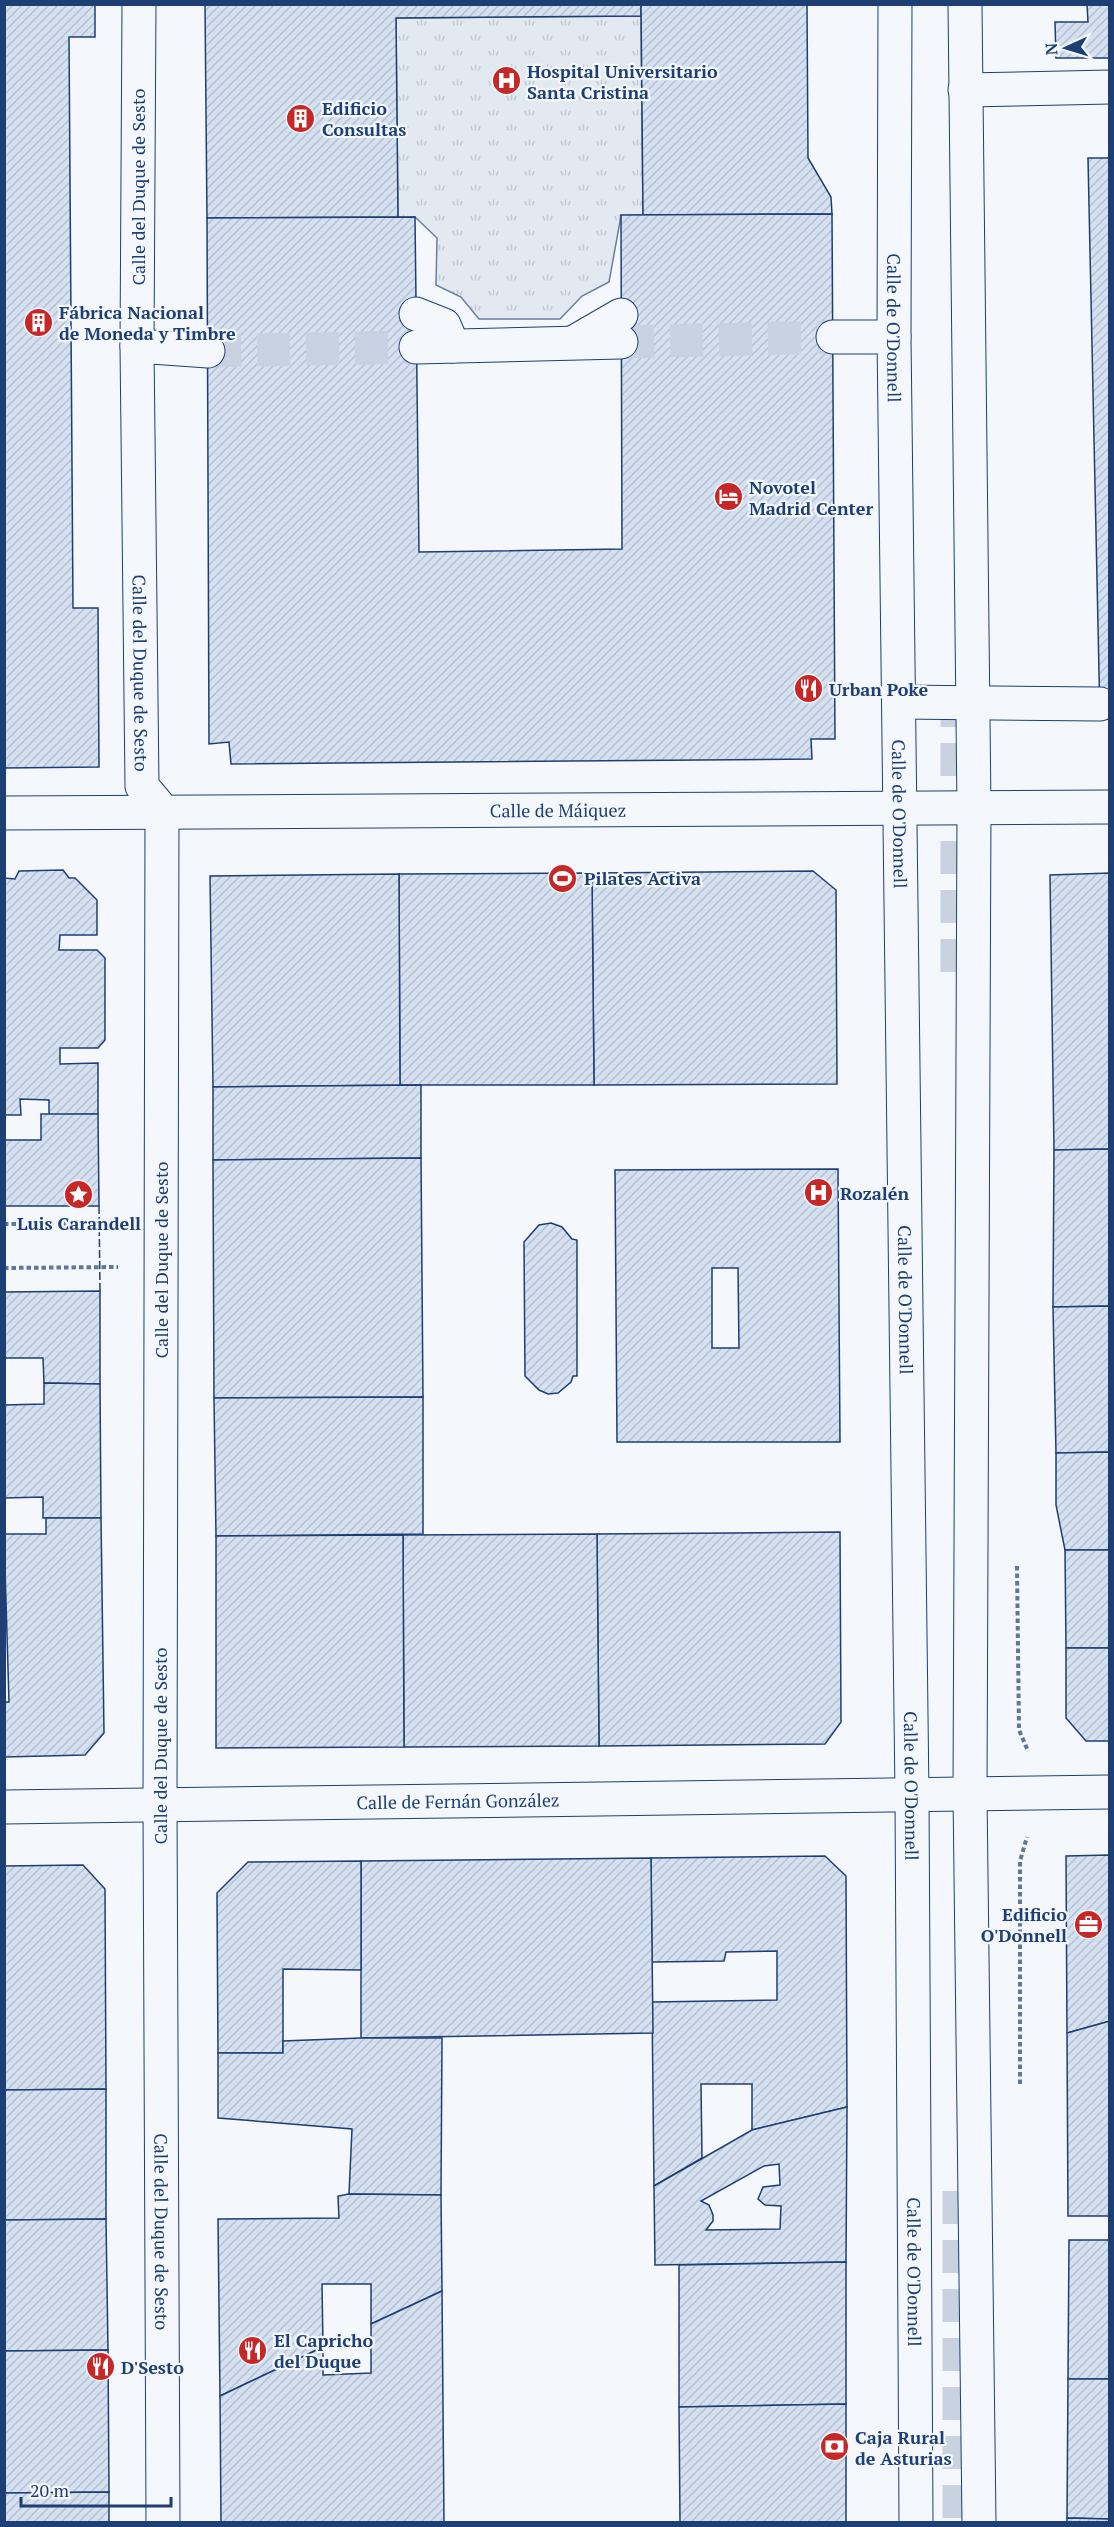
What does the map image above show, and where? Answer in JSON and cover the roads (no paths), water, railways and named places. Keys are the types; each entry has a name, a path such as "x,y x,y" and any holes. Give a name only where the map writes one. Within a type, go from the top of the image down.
{"main road":[{"name":"Calle del Duque de Sesto","path":"139,4 137,346 142,786 162,810 160,1806 163,2523"},
{"name":"Calle de O'Donnell","path":"895,4 894,337 912,1796 916,2523"},
{"path":"965,4 974,808 970,1794 979,2523"},
{"path":"965,90 1110,87"},
{"path":"416,314 444,325 453,346"},
{"path":"416,346 572,343 621,328"},
{"path":"833,337 894,337"},
{"path":"137,346 208,351"},
{"path":"899,702 1100,704"},
{"name":"Calle de Máiquez","path":"4,813 162,810 1110,807"},
{"path":"970,1794 1110,1792"},
{"name":"Calle de Fernán González","path":"4,1807 970,1794"}],"tunnel":[{"path":"621,342 833,337"},
{"path":"208,351 416,347"},
{"path":"957,694 957,973"},
{"path":"959,2191 959,2522"}],"place":[{"name":"Hospital Universitario Santa Cristina","path":"506,81"},
{"name":"Edificio Consultas","path":"301,118"},
{"name":"Fábrica Nacional de Moneda y Timbre","path":"38,322"},
{"name":"Novotel Madrid Center","path":"728,497"},
{"name":"Urban Poke","path":"808,689"},
{"name":"Pilates Activa","path":"563,878"},
{"name":"Rozalén","path":"819,1193"},
{"name":"Luis Carandell","path":"79,1194"},
{"name":"Edificio O'Donnell","path":"1088,1924"},
{"name":"El Capricho del Duque","path":"253,2350"},
{"name":"D'Sesto","path":"100,2367"},
{"name":"Caja Rural de Asturias","path":"834,2447"}]}
